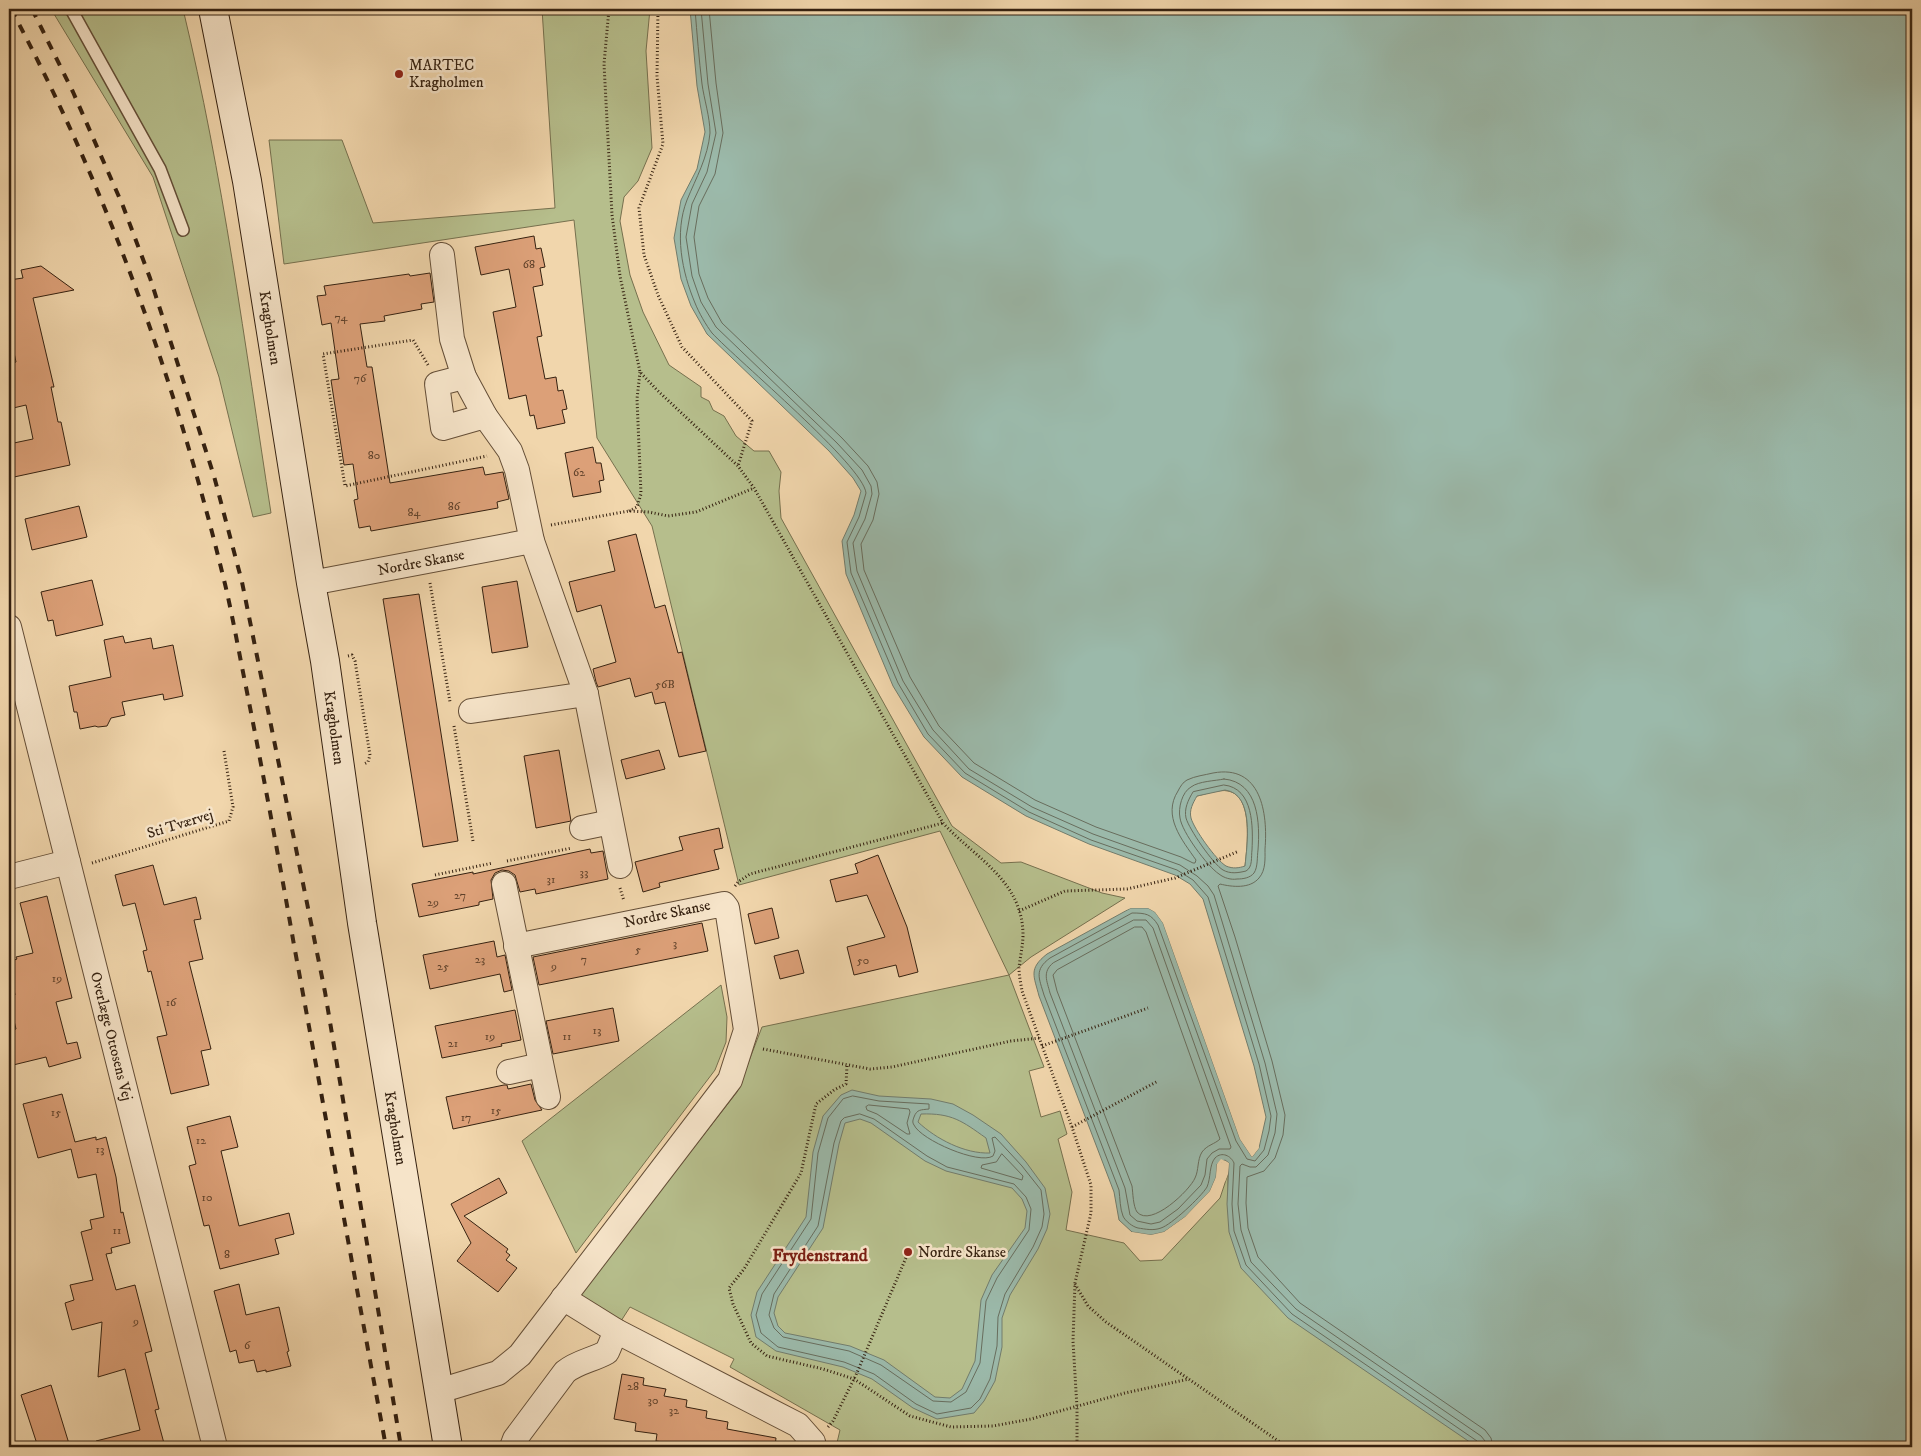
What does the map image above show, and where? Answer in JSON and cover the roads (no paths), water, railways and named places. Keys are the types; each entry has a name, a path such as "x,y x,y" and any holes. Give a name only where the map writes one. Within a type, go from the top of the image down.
{"street":[{"name":"Kragholmen","path":"213,9 247,181 325,661 362,924 448,1447"},
{"path":"442,256 452,339 464,377 485,416 510,452 517,470 532,541 586,694 620,866"},
{"path":"464,377 437,384 443,428 485,416"},
{"name":"Nordre Skanse","path":"311,583 532,541"},
{"name":"Overlæge Ottosens Vej","path":"9,627 215,1447"},
{"path":"471,711 586,694"},
{"path":"582,828 611,822"},
{"path":"9,877 69,866"},
{"path":"504,884 548,1097"},
{"name":"Nordre Skanse","path":"438,1391 498,1373 520,1355 730,1080 746,1030 727,908 724,904 516,946"},
{"path":"509,1072 541,1065"},
{"path":"563,1298 616,1332 798,1425 813,1445"},
{"path":"512,1447 515,1439 564,1372 574,1364 595,1358 607,1352 616,1332"}],"lane":[{"path":"71,9 160,169 184,230"}],"water":[{"path":"690,9 1912,9 1912,1447 1477,1447 1288,1318 1241,1268 1229,1232 1227,1204 1229,1163 1225,1160 1217,1164 1216,1177 1210,1191 1185,1217 1164,1232 1151,1235 1132,1232 1119,1220 1114,1192 1039,996 1034,978 1035,969 1041,959 1047,954 1131,908 1148,908 1155,912 1163,923 1240,1139 1252,1157 1259,1148 1266,1117 1254,1066 1203,899 1190,884 1175,875 1089,844 1026,816 962,777 924,737 893,686 846,574 842,541 854,515 861,491 853,478 829,451 707,334 691,306 681,279 674,238 681,200 697,169 705,132 697,86","holes":["1225,790 1235,794 1245,810 1247,846 1245,866 1231,868 1222,863 1206,844 1193,823 1191,812 1197,796"]},
{"path":"852,1090 879,1096 931,1099 953,1104 1001,1134 1026,1162 1045,1188 1050,1214 1047,1229 1038,1249 1010,1295 1002,1318 1002,1347 995,1381 984,1401 974,1413 937,1419 913,1408 872,1379 843,1367 776,1351 756,1337 751,1315 757,1292 806,1217 813,1152 823,1116 841,1095","holes":["921,1114 941,1115 956,1119 986,1138 990,1153 971,1151 942,1140 918,1122","860,1119 871,1123 925,1161 946,1171 1012,1188 1022,1199 1027,1211 1025,1228 992,1275 981,1300 975,1361 962,1389 950,1398 935,1397 884,1360 850,1346 785,1333 778,1326 774,1313 778,1297 823,1228 839,1144 845,1123"]}],"railway":[{"path":"11,9 79,147 109,218 162,362 206,510 228,597 259,752 386,1447"},
{"path":"32,9 73,92 123,206 150,278 214,476 242,582 325,992 401,1447"}],"place":[{"name":"MARTEC Kragholmen","path":"399,74"},
{"name":"Nordre Skanse","path":"908,1252"}],"district":[{"name":"Frydenstrand","path":"820,1256"}]}
